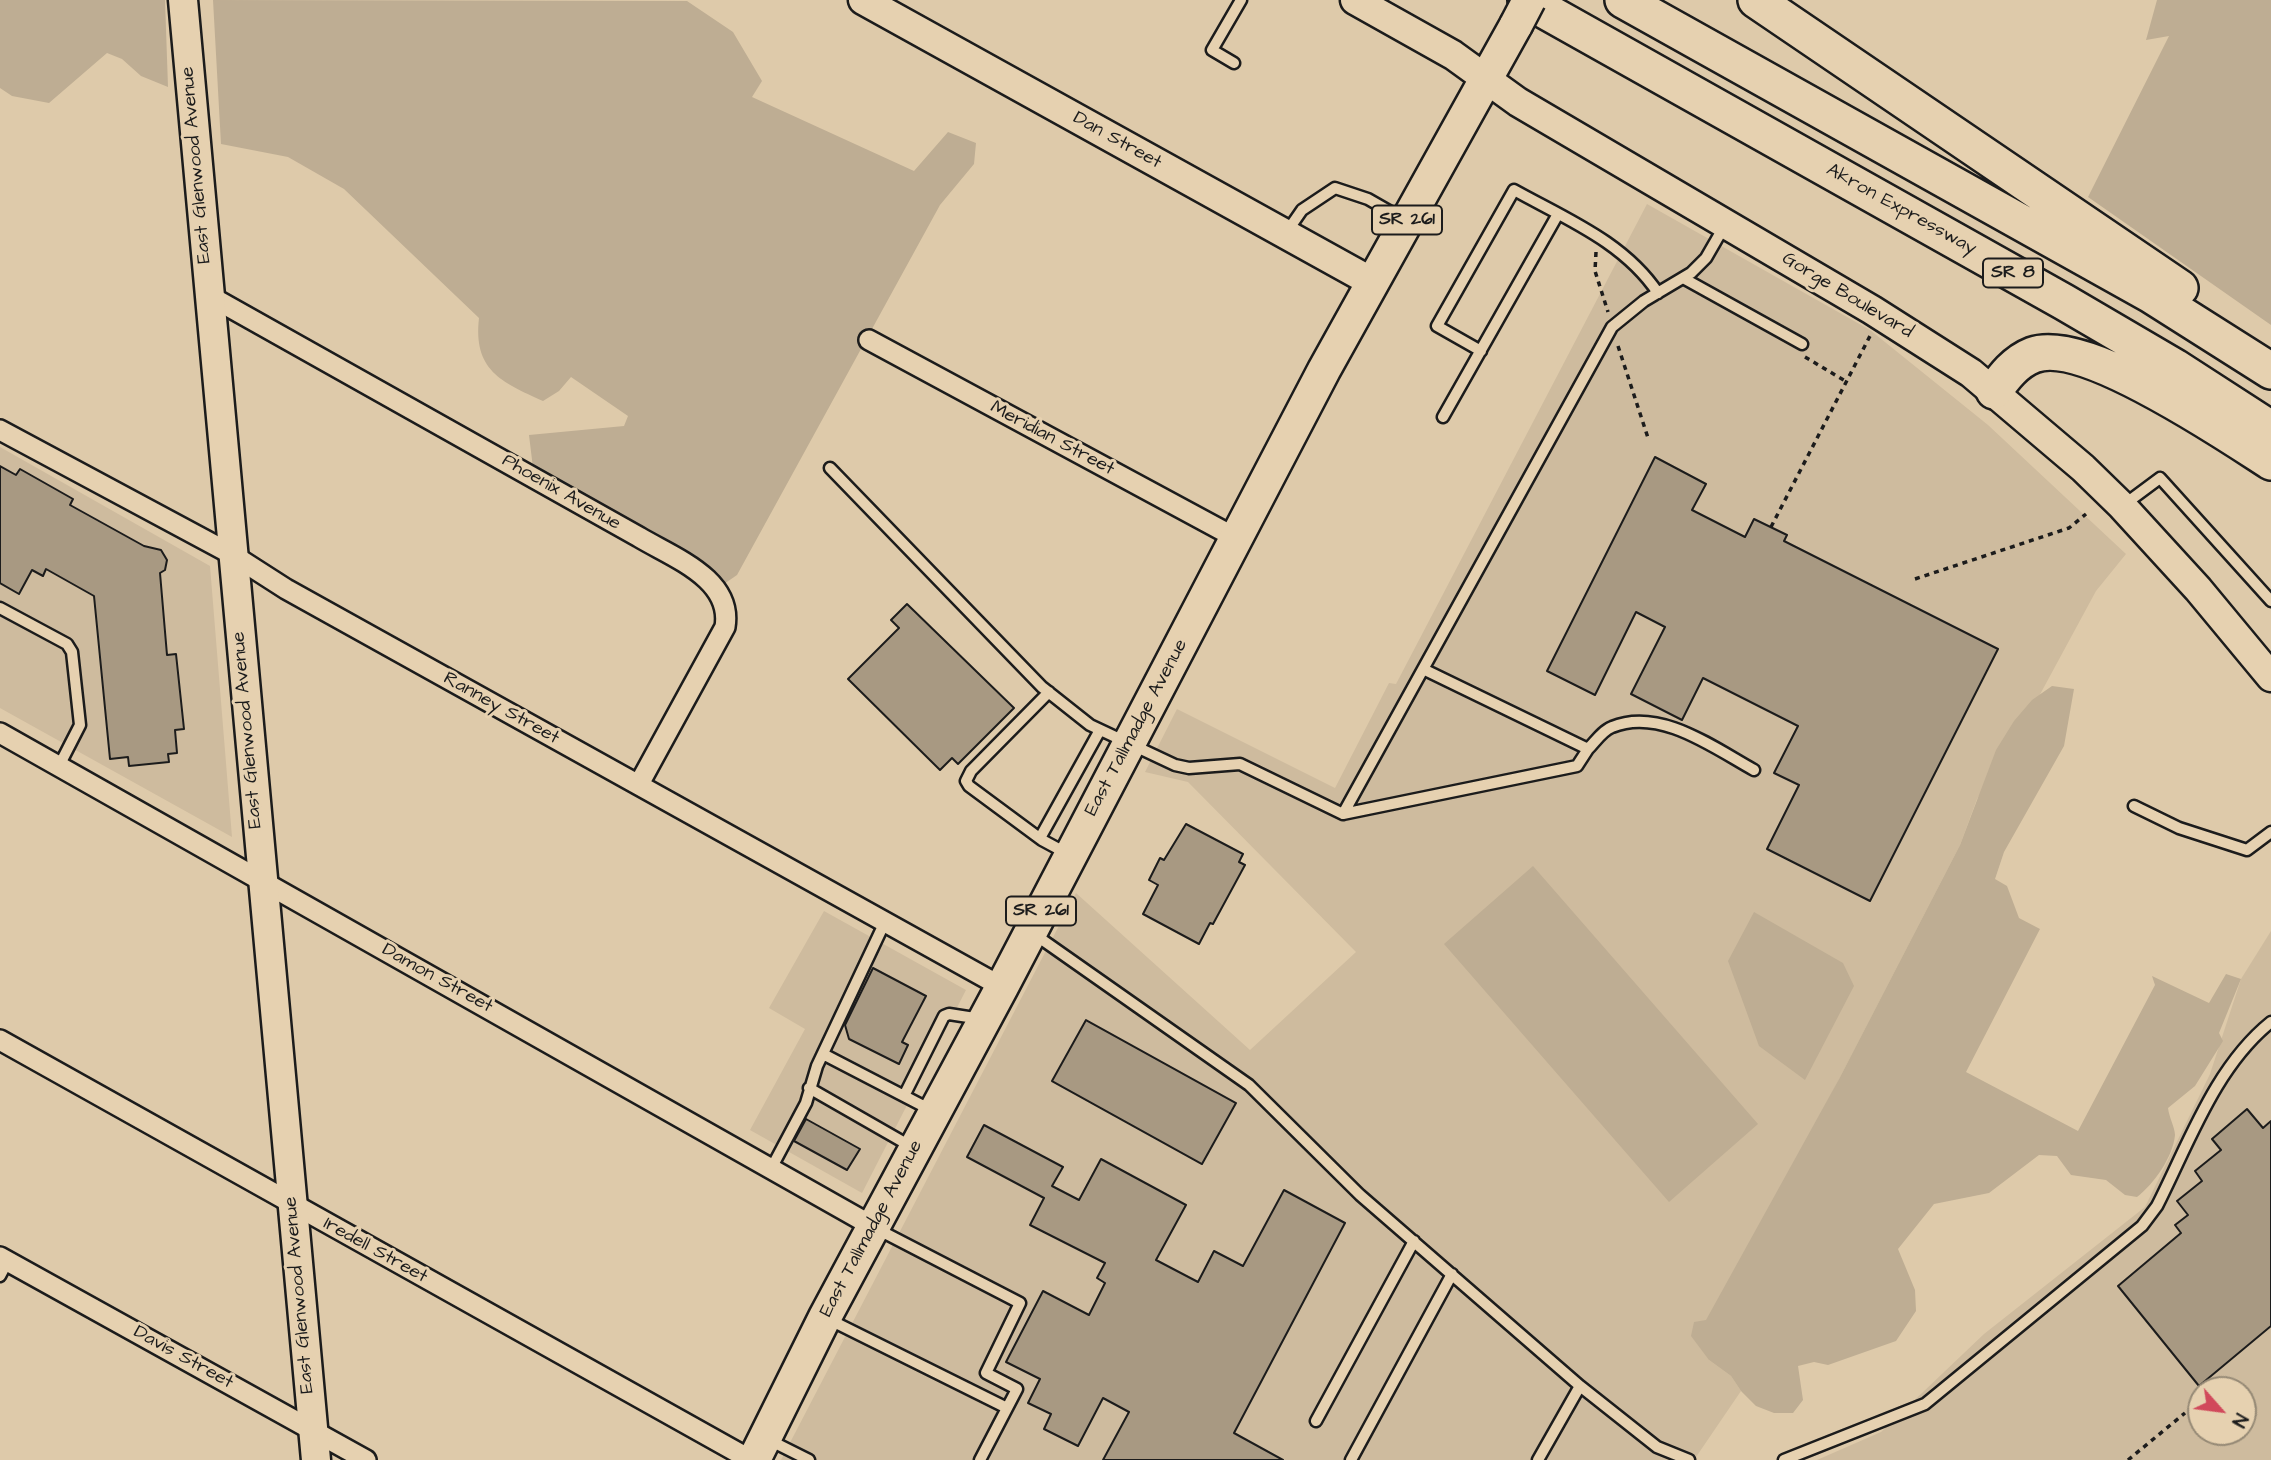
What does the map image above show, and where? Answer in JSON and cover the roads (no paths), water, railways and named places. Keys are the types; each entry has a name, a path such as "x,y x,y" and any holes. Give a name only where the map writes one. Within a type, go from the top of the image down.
{"highway":[{"name":"SR 8","path":"1623,0 2151,295 2271,371"},
{"path":"1756,0 2197,300 2216,334"},
{"name":"Akron Expressway","path":"1524,8 2064,302 2175,367 2271,429"},
{"path":"1994,391 2007,373 2034,355 2059,353 2149,388 2271,462"}],"main road":[{"name":"East Tallmadge Avenue","path":"757,1453 824,1317 1002,987 1236,538 1372,282 1524,8"}],"street":[{"name":"East Glenwood Avenue","path":"183,0 316,1460"},
{"name":"Dan Street","path":"863,0 1372,282"},
{"name":"Gorge Boulevard","path":"1355,0 1487,79 1518,102 1924,342 1994,391 2083,468 2122,506 2199,589 2271,677"},
{"name":"Phoenix Avenue","path":"208,295 650,544 702,575 723,596 728,611 726,627 639,784"},
{"name":"Meridian Street","path":"869,340 1236,538"},
{"name":"Ranney Street","path":"0,430 233,555 298,596 639,784 884,924 1002,987"},
{"name":"Damon Street","path":"0,733 874,1227"},
{"name":"Iredell Street","path":"3,1048 757,1453"},
{"name":"Davis Street","path":"3,1265 366,1460"}],"lane":[{"path":"1234,63 1212,50 1241,0"},
{"path":"1286,234 1302,210 1335,188 1367,199 1406,221"},
{"path":"1480,351 1437,326 1514,190 1559,214 1632,260 1658,293"},
{"path":"1443,417 1559,214"},
{"path":"1343,814 1612,327 1683,278 1706,258 1725,225"},
{"path":"1683,278 1802,345"},
{"path":"830,468 1049,692 1100,730 1189,768 1240,764 1343,814 1577,766 1588,749 1611,727 1644,721 1678,730 1754,770"},
{"path":"2122,506 2160,478 2271,601"},
{"path":"0,608 67,644 72,652 80,725 59,766"},
{"path":"1423,669 1588,749"},
{"path":"1049,692 971,771 966,781 1040,838 1070,855"},
{"path":"1040,838 1100,730"},
{"path":"2134,806 2179,828 2247,850 2271,832"},
{"path":"772,1167 806,1103 823,1054 884,924"},
{"path":"1030,932 1249,1084 1360,1195 1580,1386 1657,1447 1689,1460"},
{"path":"904,1096 944,1016 949,1014 985,1019"},
{"path":"1784,1460 1925,1404 2141,1226 2157,1206 2230,1063 2249,1040 2271,1022"},
{"path":"823,1054 935,1112"},
{"path":"809,1088 915,1149"},
{"path":"874,1227 1020,1303 986,1373 1017,1388 980,1460"},
{"path":"1316,1421 1413,1241"},
{"path":"1351,1460 1452,1274"},
{"path":"824,1317 1007,1408"},
{"path":"1538,1460 1580,1386"},
{"path":"757,1453 809,1460"}]}
